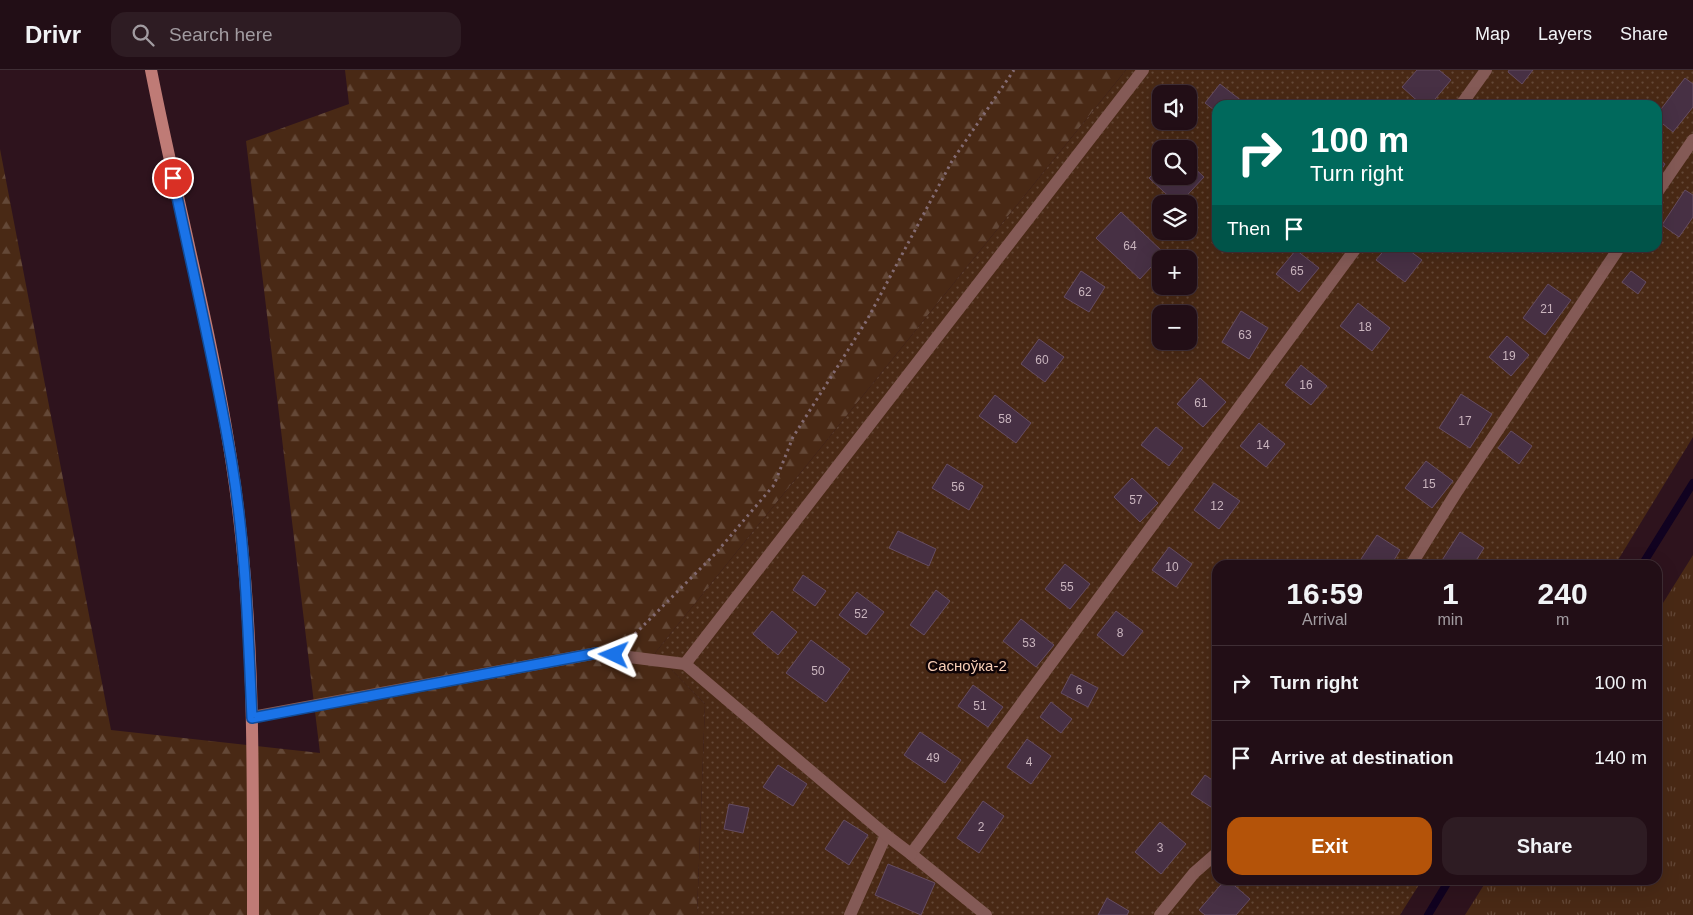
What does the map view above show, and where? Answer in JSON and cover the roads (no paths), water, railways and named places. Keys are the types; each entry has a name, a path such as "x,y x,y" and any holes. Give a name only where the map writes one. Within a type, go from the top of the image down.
{"street":[{"path":"150,70 217,379 232,466 245,581 252,718 254,915"},
{"path":"684,664 1143,70"},
{"path":"1465,100 1486,70"},
{"path":"1662,185 1693,140"},
{"path":"911,854 1353,252"},
{"path":"1414,560 1461,485 1616,252"},
{"path":"252,718 597,653 684,664 886,835 986,915"},
{"path":"850,915 886,835"},
{"path":"1160,915 1194,873 1212,857"}],"waterway":[{"path":"1645,560 1693,483"},
{"path":"1428,915 1446,885"}],"park label":[{"name":"Сасноўка-2","path":"967,665"}]}
